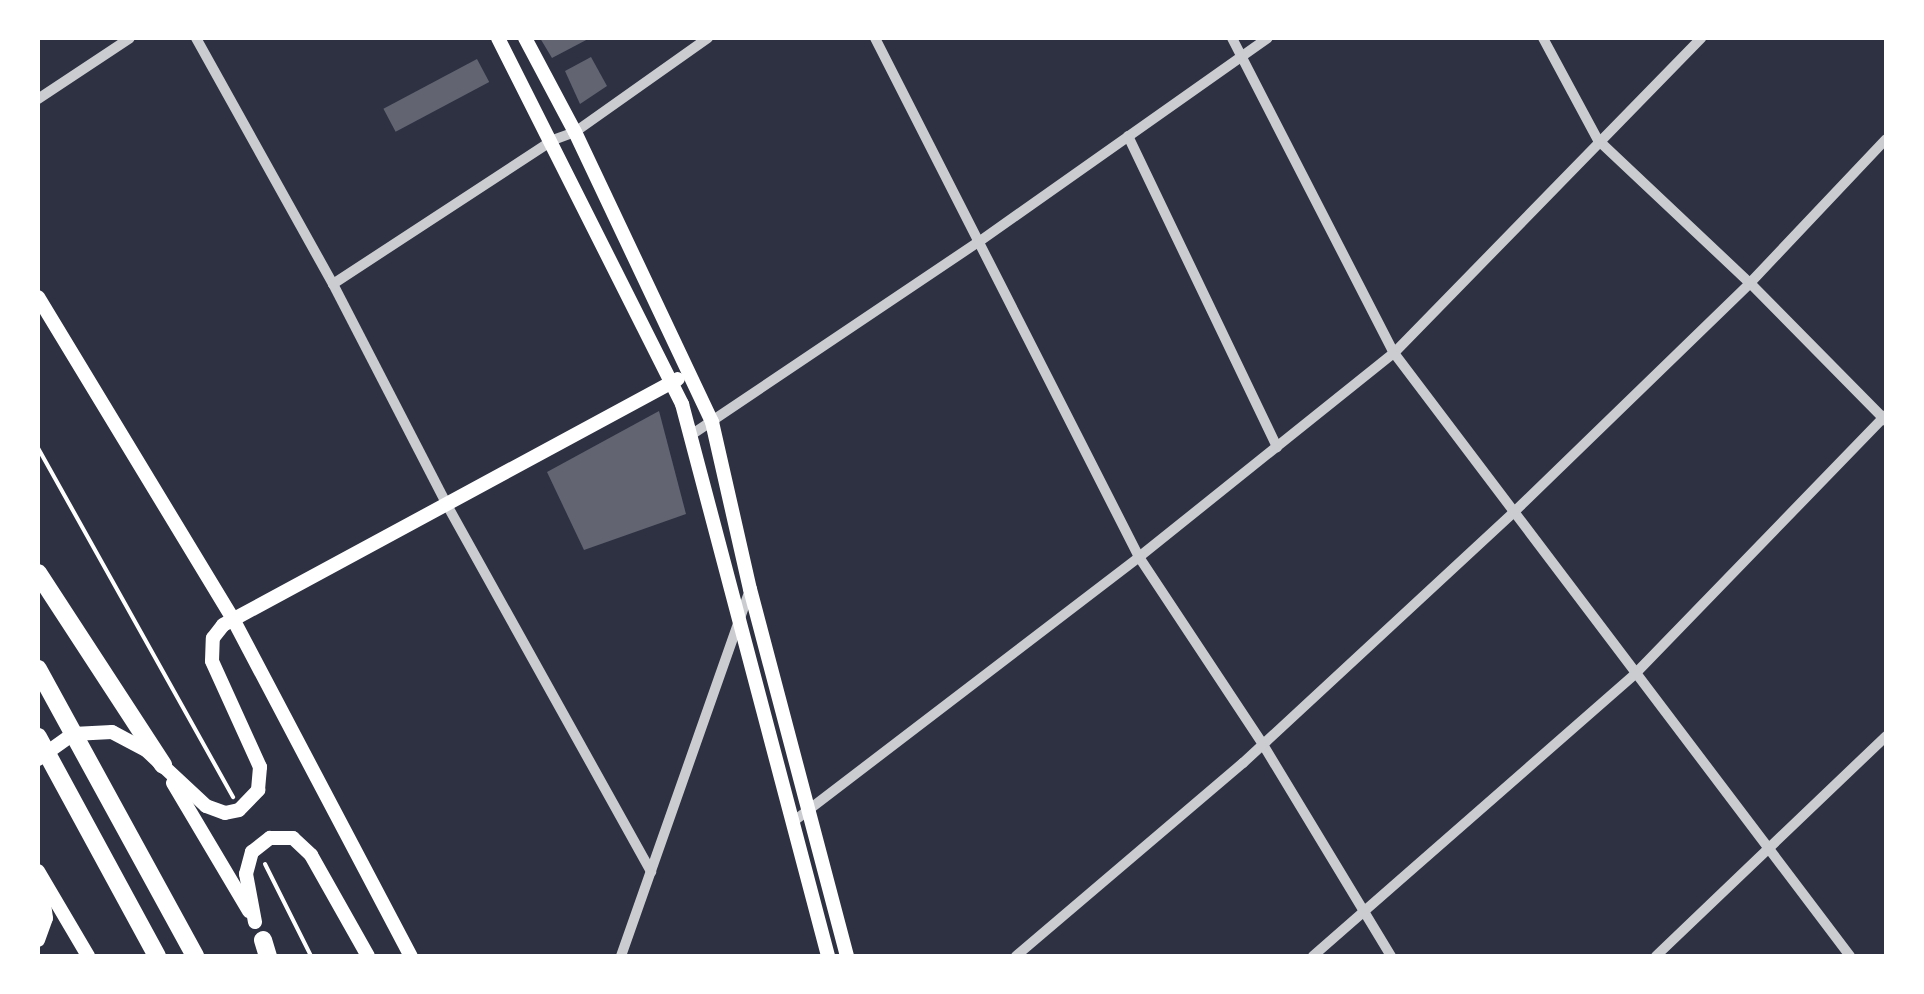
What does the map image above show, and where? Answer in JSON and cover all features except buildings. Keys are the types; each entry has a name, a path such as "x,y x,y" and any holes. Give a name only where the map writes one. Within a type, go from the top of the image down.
{"highway":[{"path":"38,573 163,766"},
{"path":"38,669 195,956"},
{"path":"38,737 157,956"}],"main road":[{"path":"498,38 553,140 672,383 691,435 828,956"},
{"path":"525,38 575,132 712,422 750,589 847,956"},
{"path":"38,297 233,619 411,956"},
{"path":"38,759 65,737 101,730 135,741 206,806 225,813 239,810 258,790 260,767 211,655 217,632 233,619 691,372"},
{"path":"163,766 256,922"},
{"path":"264,951 246,874 256,847 282,836 302,844 368,956"},
{"path":"38,872 46,918 38,940"},
{"path":"38,872 88,956"}],"street":[{"path":"38,100 130,38"},
{"path":"196,38 333,284 447,505 652,872"},
{"path":"333,284 553,140 575,132 708,38"},
{"path":"875,38 1139,557 1262,743 1392,956"},
{"path":"1232,38 1394,352 1512,514 1850,956"},
{"path":"691,435 980,241 1268,38"},
{"path":"1312,956 1634,675 1885,418 1750,283 1598,140 1543,38"},
{"path":"794,821 1139,557 1394,352 1701,38"},
{"path":"1128,136 1277,447"},
{"path":"1016,956 1262,743 1512,514 1750,283 1886,139"},
{"path":"620,956 750,589"},
{"path":"1656,956 1886,736"}],"path":[{"path":"38,448 239,810"},
{"path":"256,847 312,956"}]}
